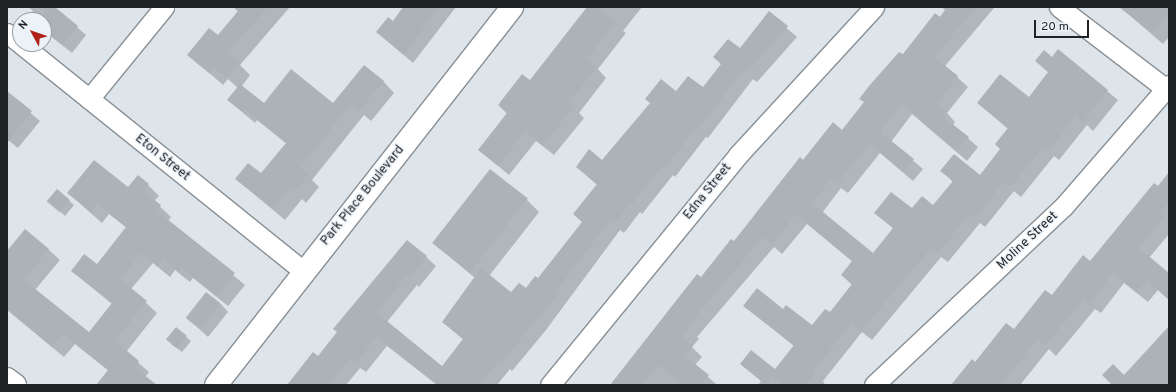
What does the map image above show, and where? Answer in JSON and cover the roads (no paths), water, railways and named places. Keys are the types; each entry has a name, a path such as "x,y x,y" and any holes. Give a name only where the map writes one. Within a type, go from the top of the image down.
{"main road":[{"name":"Park Place Boulevard","path":"216,385 303,271 512,7"},
{"path":"7,379 15,385"}],"street":[{"path":"89,99 164,7"},
{"name":"Edna Street","path":"550,385 738,155 874,7"},
{"path":"1060,7 1168,88"},
{"name":"Eton Street","path":"30,52 303,271"},
{"name":"Moline Street","path":"874,385 1063,207 1168,88"}]}
